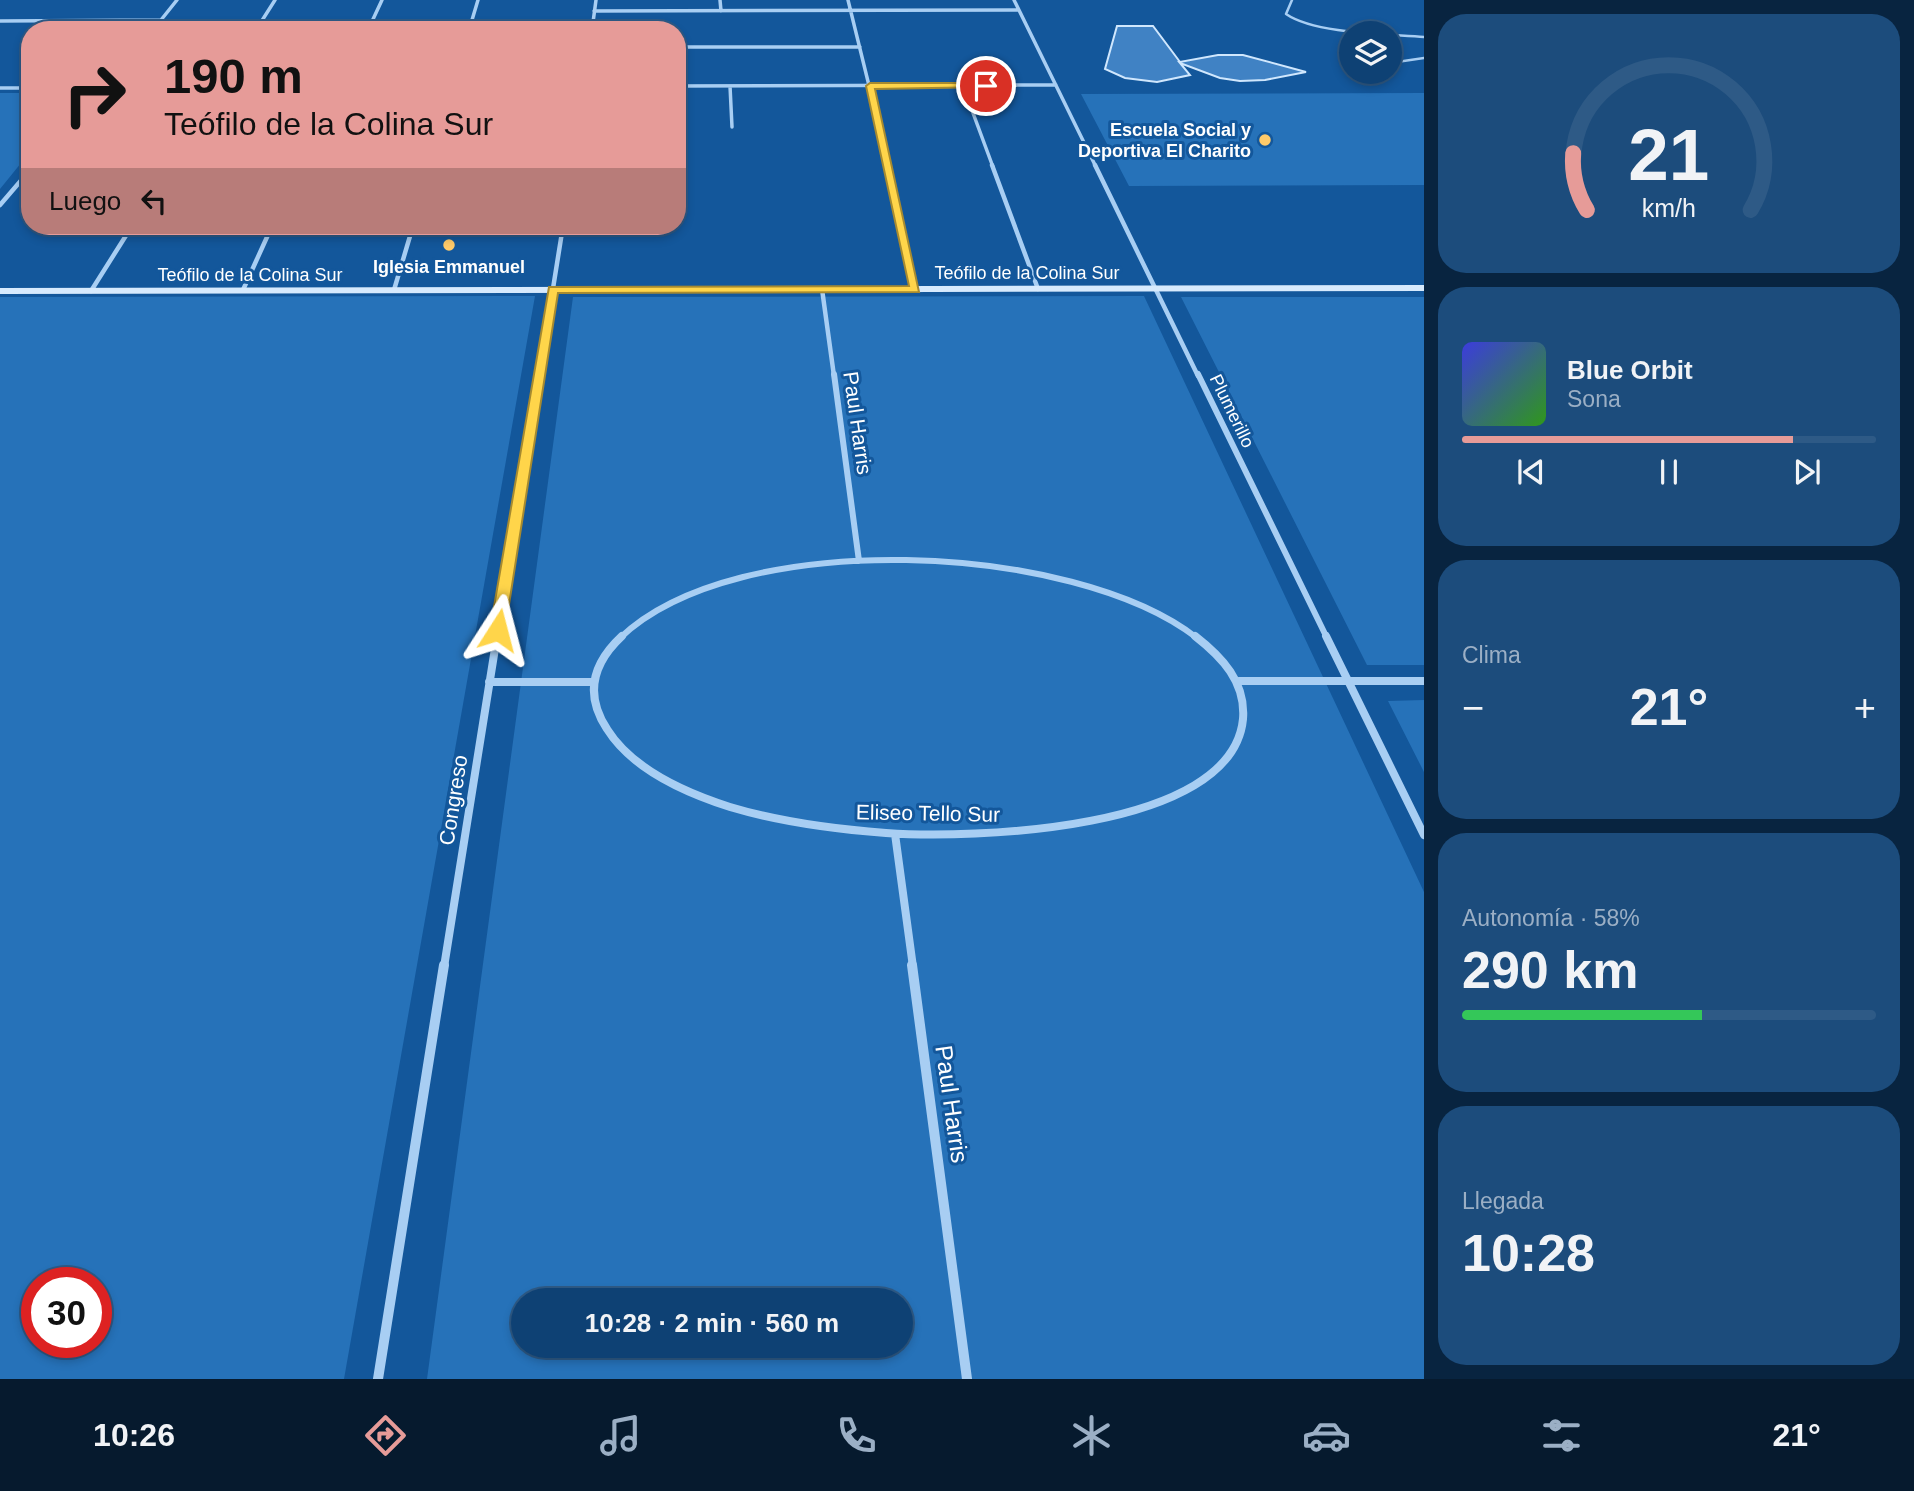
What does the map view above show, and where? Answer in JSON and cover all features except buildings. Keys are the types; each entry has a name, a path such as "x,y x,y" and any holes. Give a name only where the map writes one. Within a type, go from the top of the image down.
{"street":[{"path":"0,21 161,20 177,0"},
{"path":"262,21 275,0"},
{"path":"372,21 382,0"},
{"path":"472,21 478,0"},
{"path":"593,21 596,0"},
{"path":"720,0 721,11"},
{"path":"848,0 915,289"},
{"name":"Plumerillo","path":"1014,0 1424,835"},
{"path":"594,11 1019,10"},
{"path":"686,47 860,47"},
{"path":"686,86 1056,85"},
{"path":"730,86 732,128"},
{"path":"963,86 1038,289"},
{"path":"0,88 21,88"},
{"path":"0,205 21,180"},
{"path":"90,291 126,235"},
{"path":"243,290 268,235"},
{"path":"394,290 410,235"},
{"name":"Congreso","path":"378,1379 561,235"},
{"name":"Teófilo de la Colina Sur","path":"0,291 1424,288"},
{"name":"Paul Harris","path":"822,289 859,561"},
{"path":"489,682 591,682 602,656 621,633 646,614 678,598 747,576 859,561 932,561 986,565 1091,586 1144,606 1181,625 1224,660 1239,681 1424,681"},
{"name":"Eliseo Tello Sur","path":"591,682 595,708 608,734 634,758 667,781 708,799 752,812 850,830 895,834 990,833 1071,825 1130,812 1171,798 1201,782 1224,762 1237,744 1244,723 1244,702 1239,681"},
{"name":"Paul Harris","path":"895,834 967,1379"}],"lane":[{"path":"1292,0 1286,14 1301,23 1424,37"},
{"path":"1402,61 1424,58"}],"shaded area":[{"path":"0,93 21,93 21,163 0,189"},
{"name":"Escuela Social y Deportiva El Charito","path":"1424,93 1424,185 1129,186 1081,94"},
{"path":"535,296 344,1379 0,1379 0,297"},
{"path":"1144,296 1424,892 1424,1379 427,1379 573,297"},
{"path":"1181,297 1424,297 1424,665 1367,665"},
{"path":"1424,700 1424,772 1388,701"}],"place":[{"name":"Escuela Social y Deportiva El Charito","path":"1265,140"},
{"name":"Iglesia Emmanuel","path":"449,245"}],"route":[{"path":"498,630 552,290 915,289 870,86 986,86"}]}
